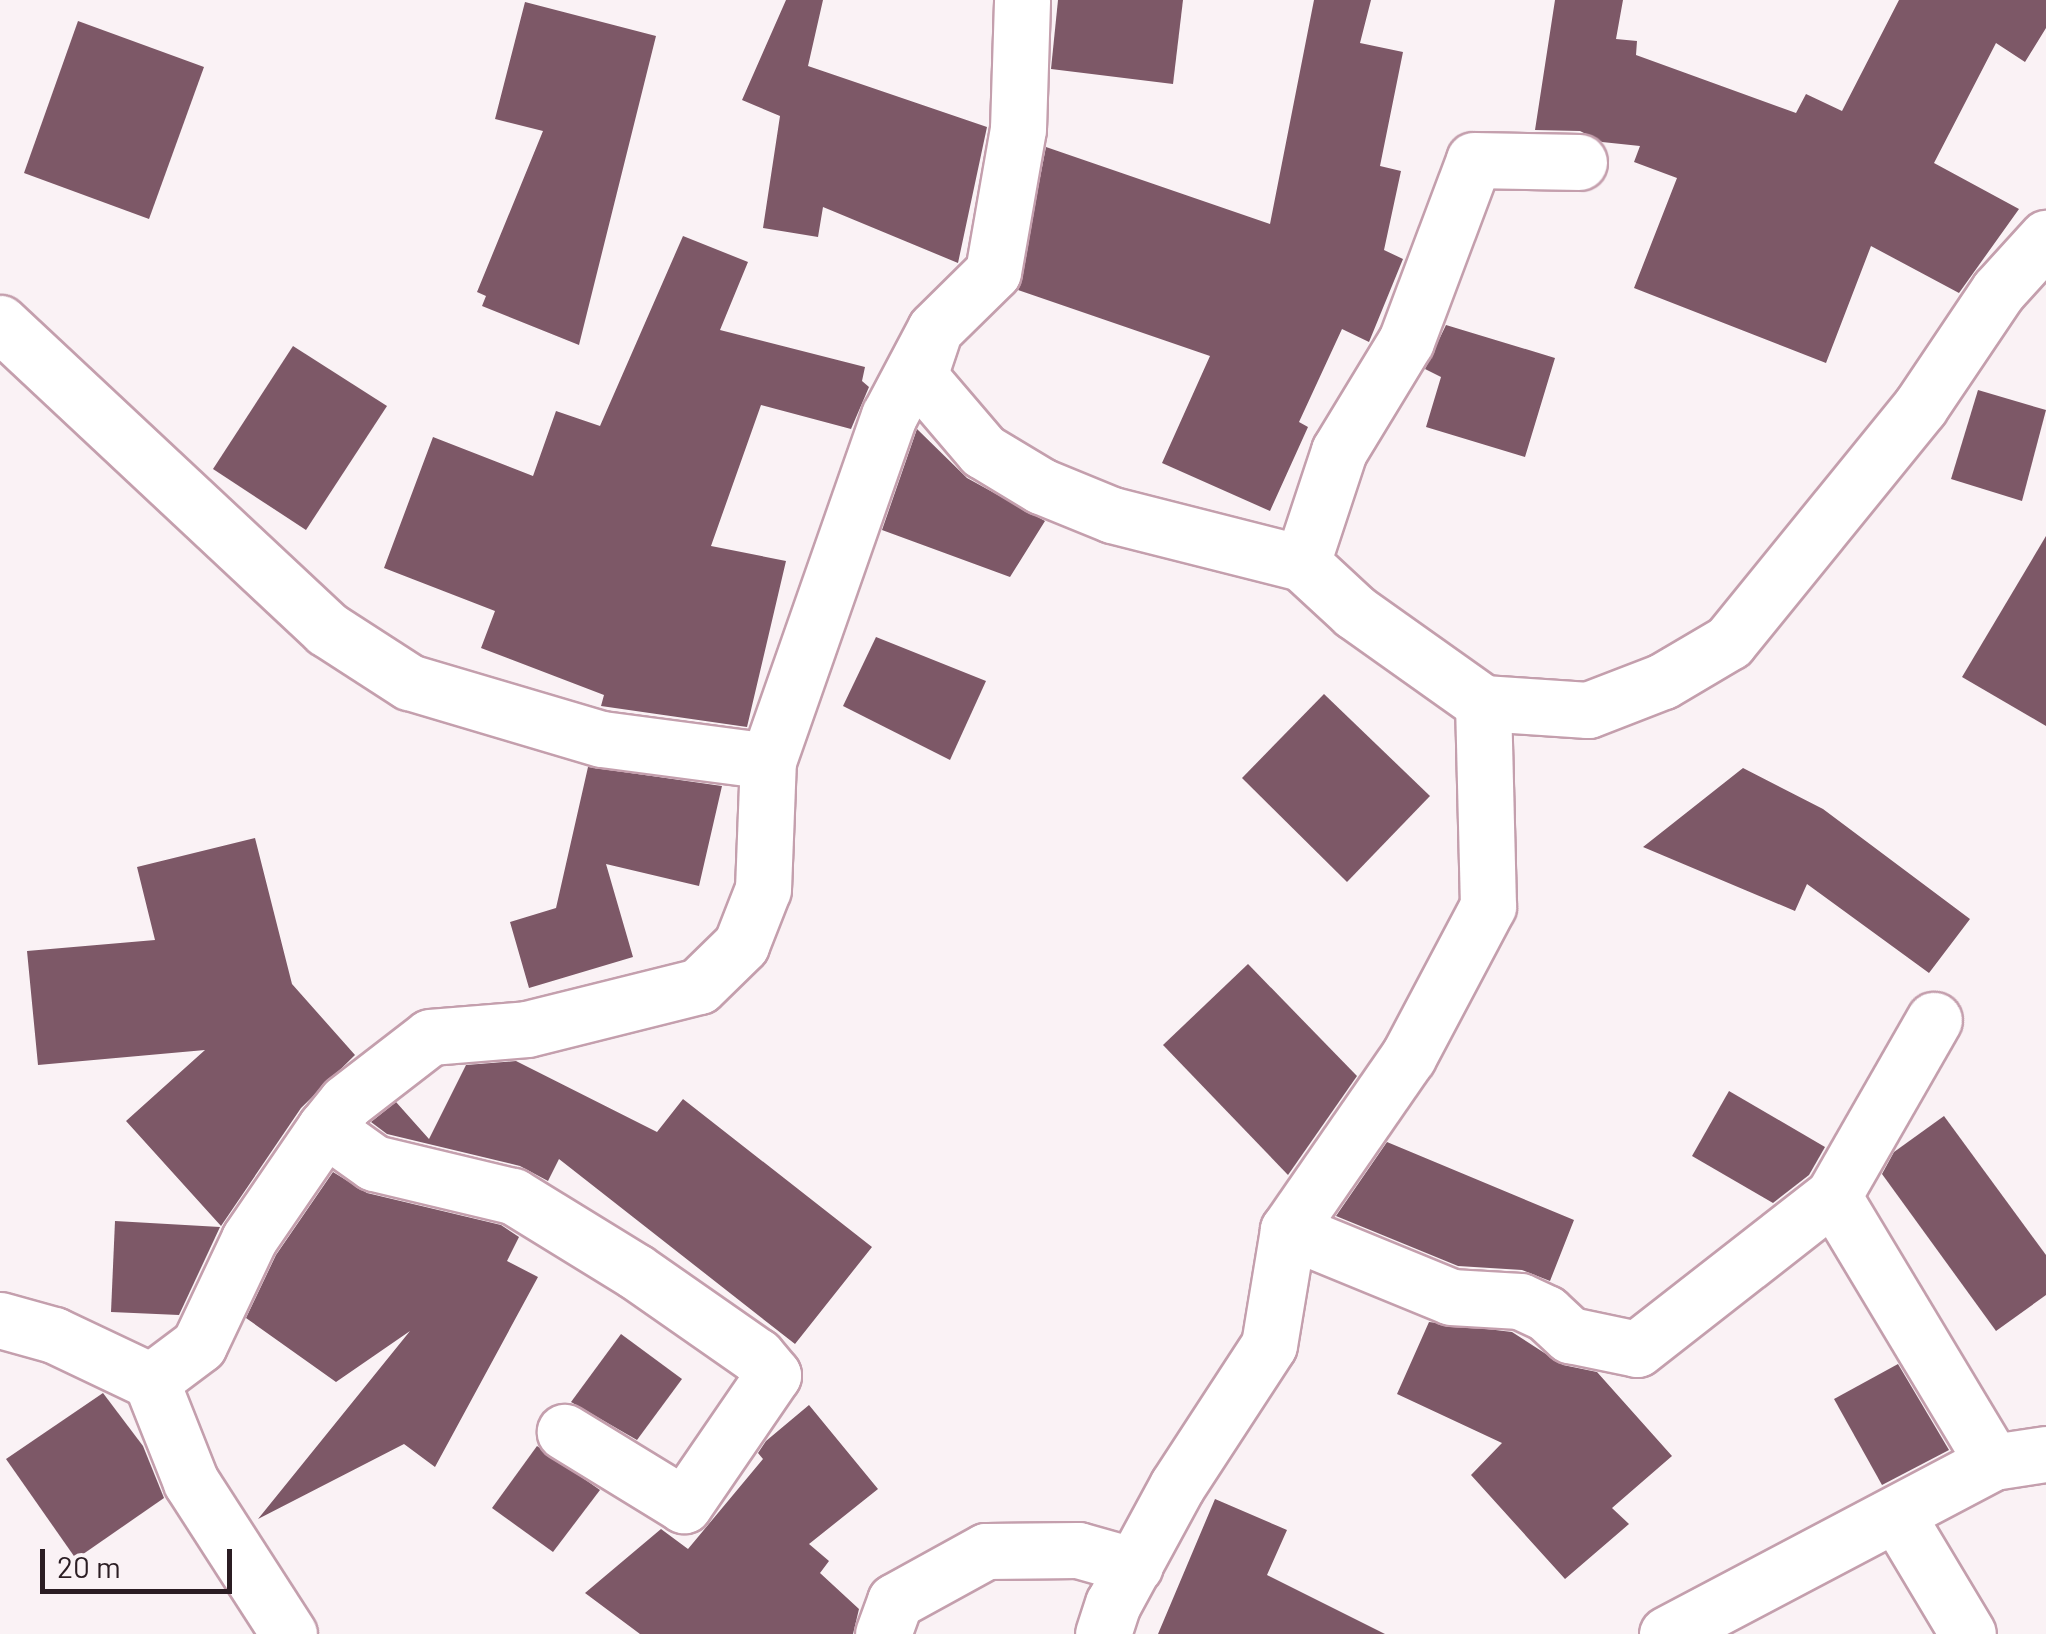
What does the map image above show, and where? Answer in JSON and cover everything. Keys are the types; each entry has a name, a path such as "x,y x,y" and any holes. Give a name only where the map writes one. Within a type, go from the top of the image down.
{"street":[{"path":"152,1381 199,1345 249,1239 324,1128 346,1102 430,1036 528,1029 699,986 741,945 764,889 768,761 890,416 934,329 993,272 1018,129 1022,0"},
{"path":"1302,563 1339,450 1406,341 1474,160 1579,162"},
{"path":"934,329 918,376 983,451 1041,486 1112,515 1302,563 1355,612 1483,702 1588,710 1663,681 1729,642 1920,406 2022,297 2046,238"},
{"path":"0,323 326,629 409,682 602,739 768,761"},
{"path":"1103,1634 1177,1486 1269,1345 1288,1230 1408,1057 1488,906 1483,702"},
{"path":"1288,1230 1450,1297 1520,1302 1546,1312 1570,1335 1637,1349 1833,1196 1934,1020"},
{"path":"324,1128 374,1164 514,1196 635,1271 756,1356 774,1375 684,1506 565,1432"},
{"path":"1833,1196 1993,1462"},
{"path":"0,1320 54,1335 152,1381 190,1482 289,1634"},
{"path":"1667,1634 1898,1517 1993,1462 2046,1454"},
{"path":"1898,1517 1968,1634"},
{"path":"882,1634 895,1601 986,1551 1078,1550 1134,1566"}],"building":[{"path":"786,0 823,0 808,66 987,127 958,263 823,207 818,237 763,228 780,116 742,100"},
{"path":"1058,0 1183,0 1173,84 1051,69"},
{"path":"1314,0 1371,0 1360,43 1403,52 1380,166 1401,171 1384,250 1403,259 1369,342 1342,329 1299,422 1308,427 1270,511 1162,463 1210,356 1018,290 1046,147 1270,224"},
{"path":"1555,0 1623,0 1616,39 1637,41 1636,55 1796,113 1806,94 1842,111 1899,0 2046,0 2046,28 2025,62 1996,43 1934,163 2019,209 1959,293 1871,246 1826,363 1634,288 1677,178 1634,162 1640,146 1602,142 1580,131 1535,130"},
{"path":"525,2 656,36 579,345 482,306 486,296 477,292 543,131 495,119"},
{"path":"78,21 204,67 149,219 24,173"},
{"path":"683,236 748,262 720,330 865,367 862,381 869,387 851,429 761,405 711,546 786,561 747,727 601,706 604,695 481,648 495,611 384,568 433,437 533,476 556,411 600,426"},
{"path":"1446,325 1555,358 1525,457 1426,427 1441,377 1425,369"},
{"path":"293,346 387,406 306,530 213,469"},
{"path":"1978,390 2046,410 2022,501 1951,479"},
{"path":"917,429 967,478 1045,521 1010,577 882,530"},
{"path":"2046,536 2046,726 1962,677"},
{"path":"876,637 986,681 950,760 843,706"},
{"path":"1324,694 1430,796 1347,882 1242,778"},
{"path":"588,767 722,786 699,886 606,864 633,957 529,988 510,922 556,908"},
{"path":"1743,768 1823,809 1970,919 1929,973 1807,884 1795,911 1643,847"},
{"path":"255,838 292,984 355,1055 301,1108 221,1226 126,1121 205,1050 38,1065 27,951 155,940 137,867"},
{"path":"1248,964 1357,1076 1288,1175 1163,1045"},
{"path":"516,1061 657,1132 683,1099 872,1247 795,1344 559,1159 548,1181 520,1166 387,1134 371,1122 396,1102 429,1139 466,1065"},
{"path":"1729,1091 1825,1147 1809,1175 1773,1203 1692,1156"},
{"path":"1944,1116 2046,1255 2046,1295 1996,1331 1882,1174 1894,1152"},
{"path":"1387,1142 1574,1220 1550,1281 1522,1270 1458,1266 1336,1216"},
{"path":"333,1172 367,1193 501,1225 519,1237 507,1261 538,1277 435,1467 404,1444 258,1519 410,1331 336,1382 246,1318 276,1255"},
{"path":"115,1221 220,1227 179,1315 111,1312"},
{"path":"1429,1322 1512,1332 1563,1365 1597,1372 1672,1456 1612,1508 1629,1524 1565,1579 1471,1475 1502,1443 1397,1394"},
{"path":"621,1334 682,1379 637,1440 571,1402"},
{"path":"1898,1364 1949,1450 1882,1485 1834,1399"},
{"path":"103,1393 143,1446 164,1498 76,1559 6,1459"},
{"path":"809,1405 878,1489 809,1544 829,1561 820,1573 859,1609 853,1634 640,1634 585,1593 661,1529 688,1549 763,1459 758,1453 766,1441"},
{"path":"537,1446 600,1490 553,1552 492,1508"},
{"path":"1215,1499 1287,1530 1267,1575 1385,1634 1158,1634"}]}
